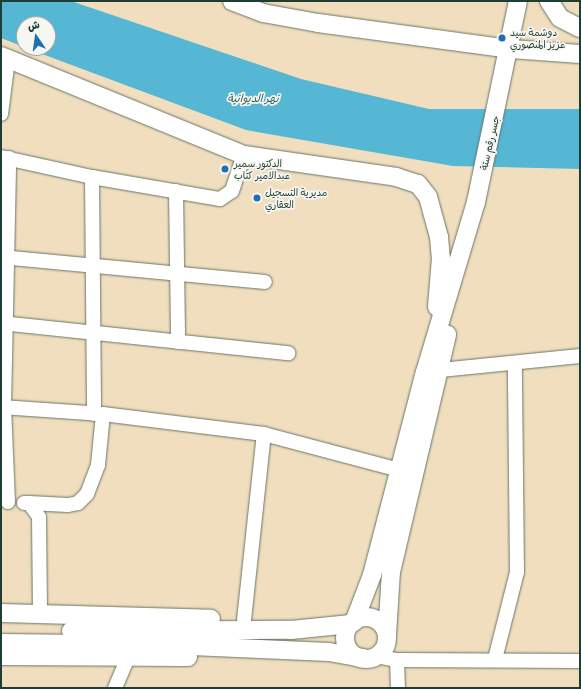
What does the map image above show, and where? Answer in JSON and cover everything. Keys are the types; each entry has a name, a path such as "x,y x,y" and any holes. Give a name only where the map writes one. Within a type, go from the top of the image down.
{"main road":[{"path":"232,1 287,18 511,49 580,54"},
{"name":"جسر رقم ستة","path":"462,255 476,202 511,49 518,1"},
{"path":"549,1 560,18 580,28"},
{"path":"4,58 244,155 396,177 422,188 435,217 442,258 431,352"},
{"path":"370,657 352,653 346,642 368,588 431,352 462,255"},
{"path":"1,643 291,650 370,657 384,648 387,635 393,564 440,370 462,255"},
{"path":"1,614 324,622 345,617 368,588"},
{"path":"1,631 331,628 353,623 363,617 376,620 387,635"},
{"path":"283,621 331,628"},
{"path":"1,656 128,657 291,650"}],"street":[{"path":"1,114 4,58"},
{"path":"92,177 95,266 92,333 98,414 98,465 87,494 78,503 68,506 5,502 3,323 5,157 92,177 225,199 232,192 244,155"},
{"path":"176,191 180,274 178,342"},
{"path":"4,257 265,282"},
{"path":"3,323 288,353"},
{"path":"440,370 515,365 580,356"},
{"path":"495,659 517,572 515,365"},
{"path":"3,407 98,414 264,434 399,470"},
{"path":"244,620 264,434"},
{"path":"29,503 39,517 40,614"},
{"path":"115,688 128,657"},
{"path":"370,657 397,660 495,659 580,661"},
{"path":"397,660 398,688"}],"water":[{"name":"نهر الديوانية","path":"1,1 71,1 301,79 429,109 580,109 580,169 453,166 246,130 47,56 56,56 56,16 16,16 16,44 1,38"}],"place":[{"name":"دوشمة سيد عزيز المنصوري","path":"502,38"},
{"name":"الدكتور سمير عبدالامير كتاب","path":"225,169"},
{"name":"مديرية التسجيل العقاري","path":"257,198"}]}
